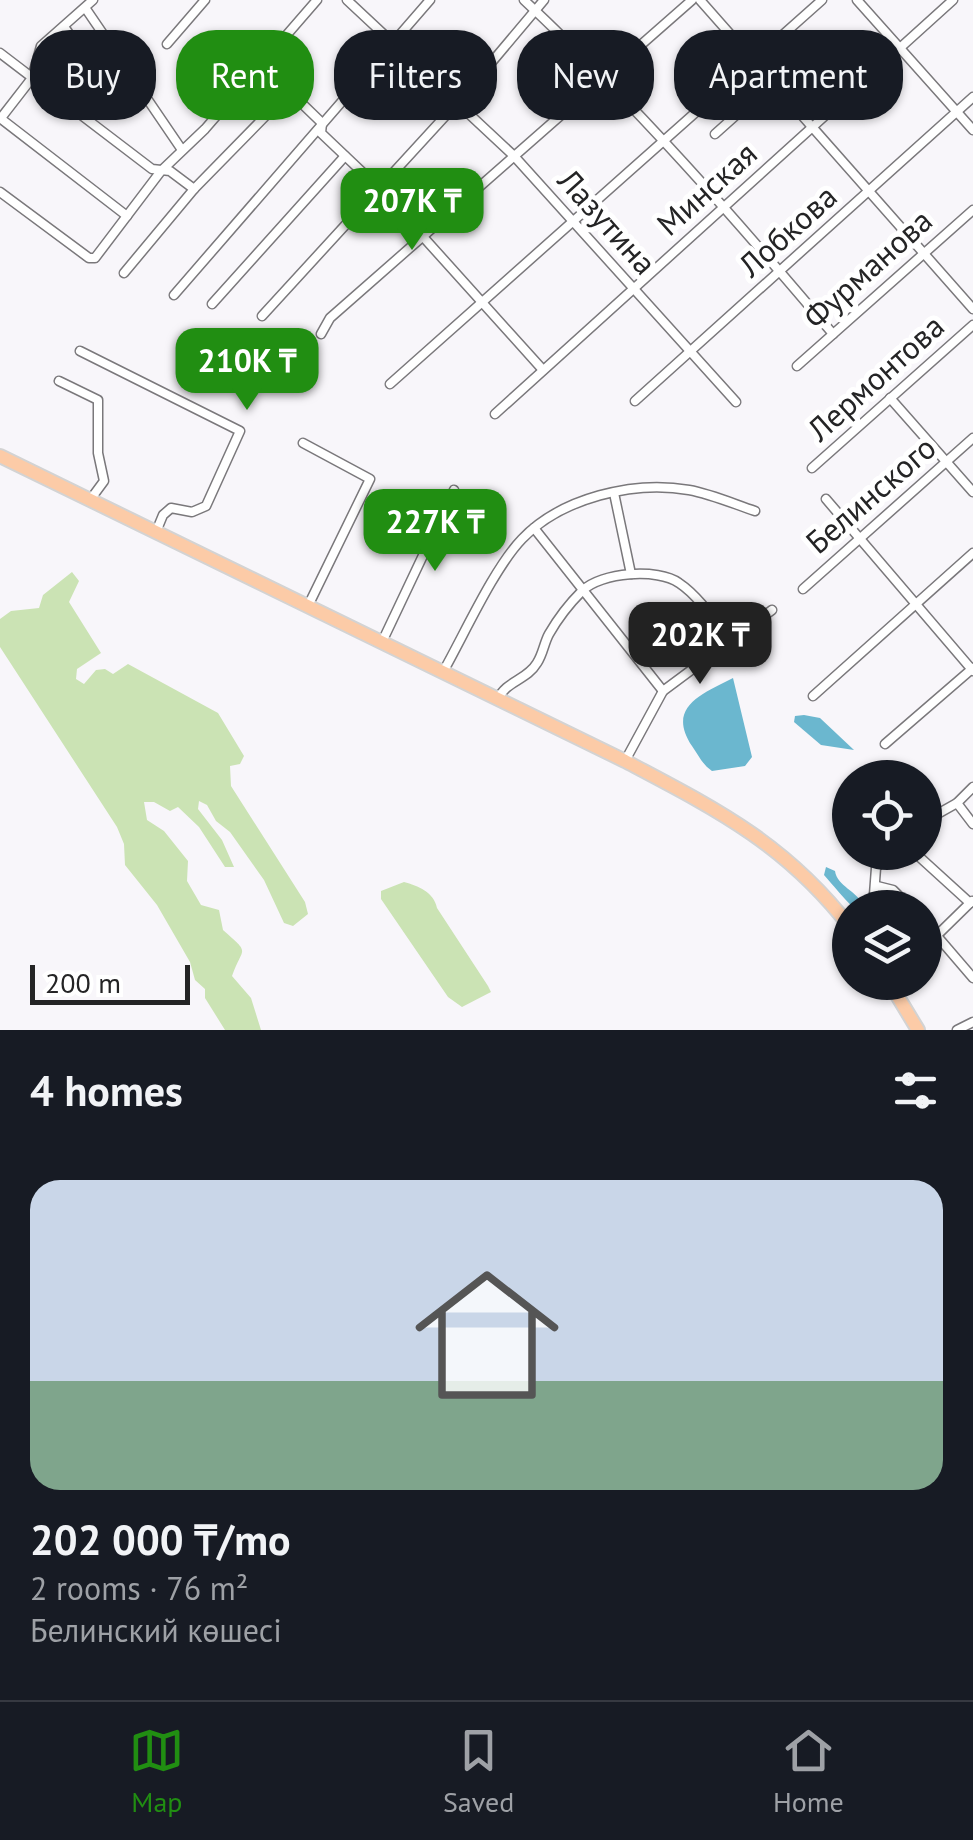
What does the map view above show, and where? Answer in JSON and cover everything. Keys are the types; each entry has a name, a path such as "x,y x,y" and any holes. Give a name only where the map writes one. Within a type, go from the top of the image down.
{"highway":[{"path":"0,456 625,761 757,835 811,881 832,906"},
{"path":"900,1000 918,1030"}],"street":[{"path":"61,30 94,0"},
{"path":"167,44 204,0"},
{"path":"290,30 316,0"},
{"name":"Лазутина","path":"347,0 380,30"},
{"path":"404,30 430,0"},
{"path":"524,0 555,30"},
{"path":"497,55 544,0"},
{"path":"654,33 692,0"},
{"path":"700,0 727,30"},
{"path":"789,30 822,0"},
{"path":"857,0 884,30"},
{"name":"Минская","path":"903,45 952,0"},
{"path":"86,8 182,150"},
{"path":"903,51 973,130"},
{"path":"0,53 30,76"},
{"path":"30,80 0,118 127,216"},
{"name":"Лобкова","path":"636,401 973,98"},
{"path":"174,295 334,110"},
{"path":"314,116 322,124 322,133 380,188 543,370"},
{"path":"88,120 152,168 170,170 194,189"},
{"path":"0,192 93,259 161,171 210,120"},
{"path":"124,273 194,189 262,120"},
{"path":"262,316 441,120"},
{"name":"Лазутина","path":"477,120 736,402"},
{"path":"321,334 330,318 555,120"},
{"path":"646,120 725,206 833,334"},
{"path":"390,384 687,120"},
{"path":"715,134 731,120"},
{"path":"806,120 973,308"},
{"name":"Минская","path":"495,414 820,120"},
{"path":"212,304 345,156"},
{"name":"Фурманова","path":"797,366 973,210"},
{"name":"Лермонтова","path":"812,468 973,325"},
{"path":"80,351 240,431 206,506 192,512 171,508 156,532"},
{"path":"60,381 98,400 98,453 104,481 90,500"},
{"path":"890,398 973,492"},
{"name":"Белинского","path":"803,589 973,438"},
{"path":"303,443 370,479 308,606"},
{"path":"443,672 503,566 534,528 568,508 638,489 691,490 755,512"},
{"path":"382,642 454,490"},
{"path":"614,493 631,574"},
{"path":"826,500 972,669 885,744"},
{"path":"534,528 663,691"},
{"path":"813,696 973,553"},
{"path":"498,699 502,690 538,662 549,634 582,590 604,579 631,574 676,580 700,602 730,642"},
{"path":"625,761 663,691 772,610"},
{"path":"942,811 973,787"},
{"path":"956,803 973,824"},
{"path":"876,890 878,870"},
{"path":"933,870 971,905 942,931"},
{"path":"877,886 893,890"},
{"path":"942,941 973,978"},
{"path":"957,1030 973,1022"}],"green space":[{"path":"72,572 79,581 69,602 101,653 77,669 76,679 84,684 96,670 105,669 113,674 128,664 218,713 244,756 240,764 230,766 231,786 305,902 308,914 293,926 284,923 264,880 207,805 199,801 198,809 222,840 234,867 225,867 199,827 178,807 170,811 154,802 144,802 147,820 164,831 188,861 187,881 201,905 219,910 223,930 241,947 232,976 251,998 261,1030 225,1030 157,905 125,865 124,844 117,827 0,647 0,619 11,611 39,608 43,595"},
{"path":"404,882 433,898 491,992 462,1007 448,997 381,899 381,891"}],"water":[{"path":"733,678 752,757 745,766 712,771 685,733 685,712 700,696"},
{"path":"795,716 820,718 854,750 821,745 794,722"},
{"path":"826,867 835,871 849,890 837,890 824,875"}]}
